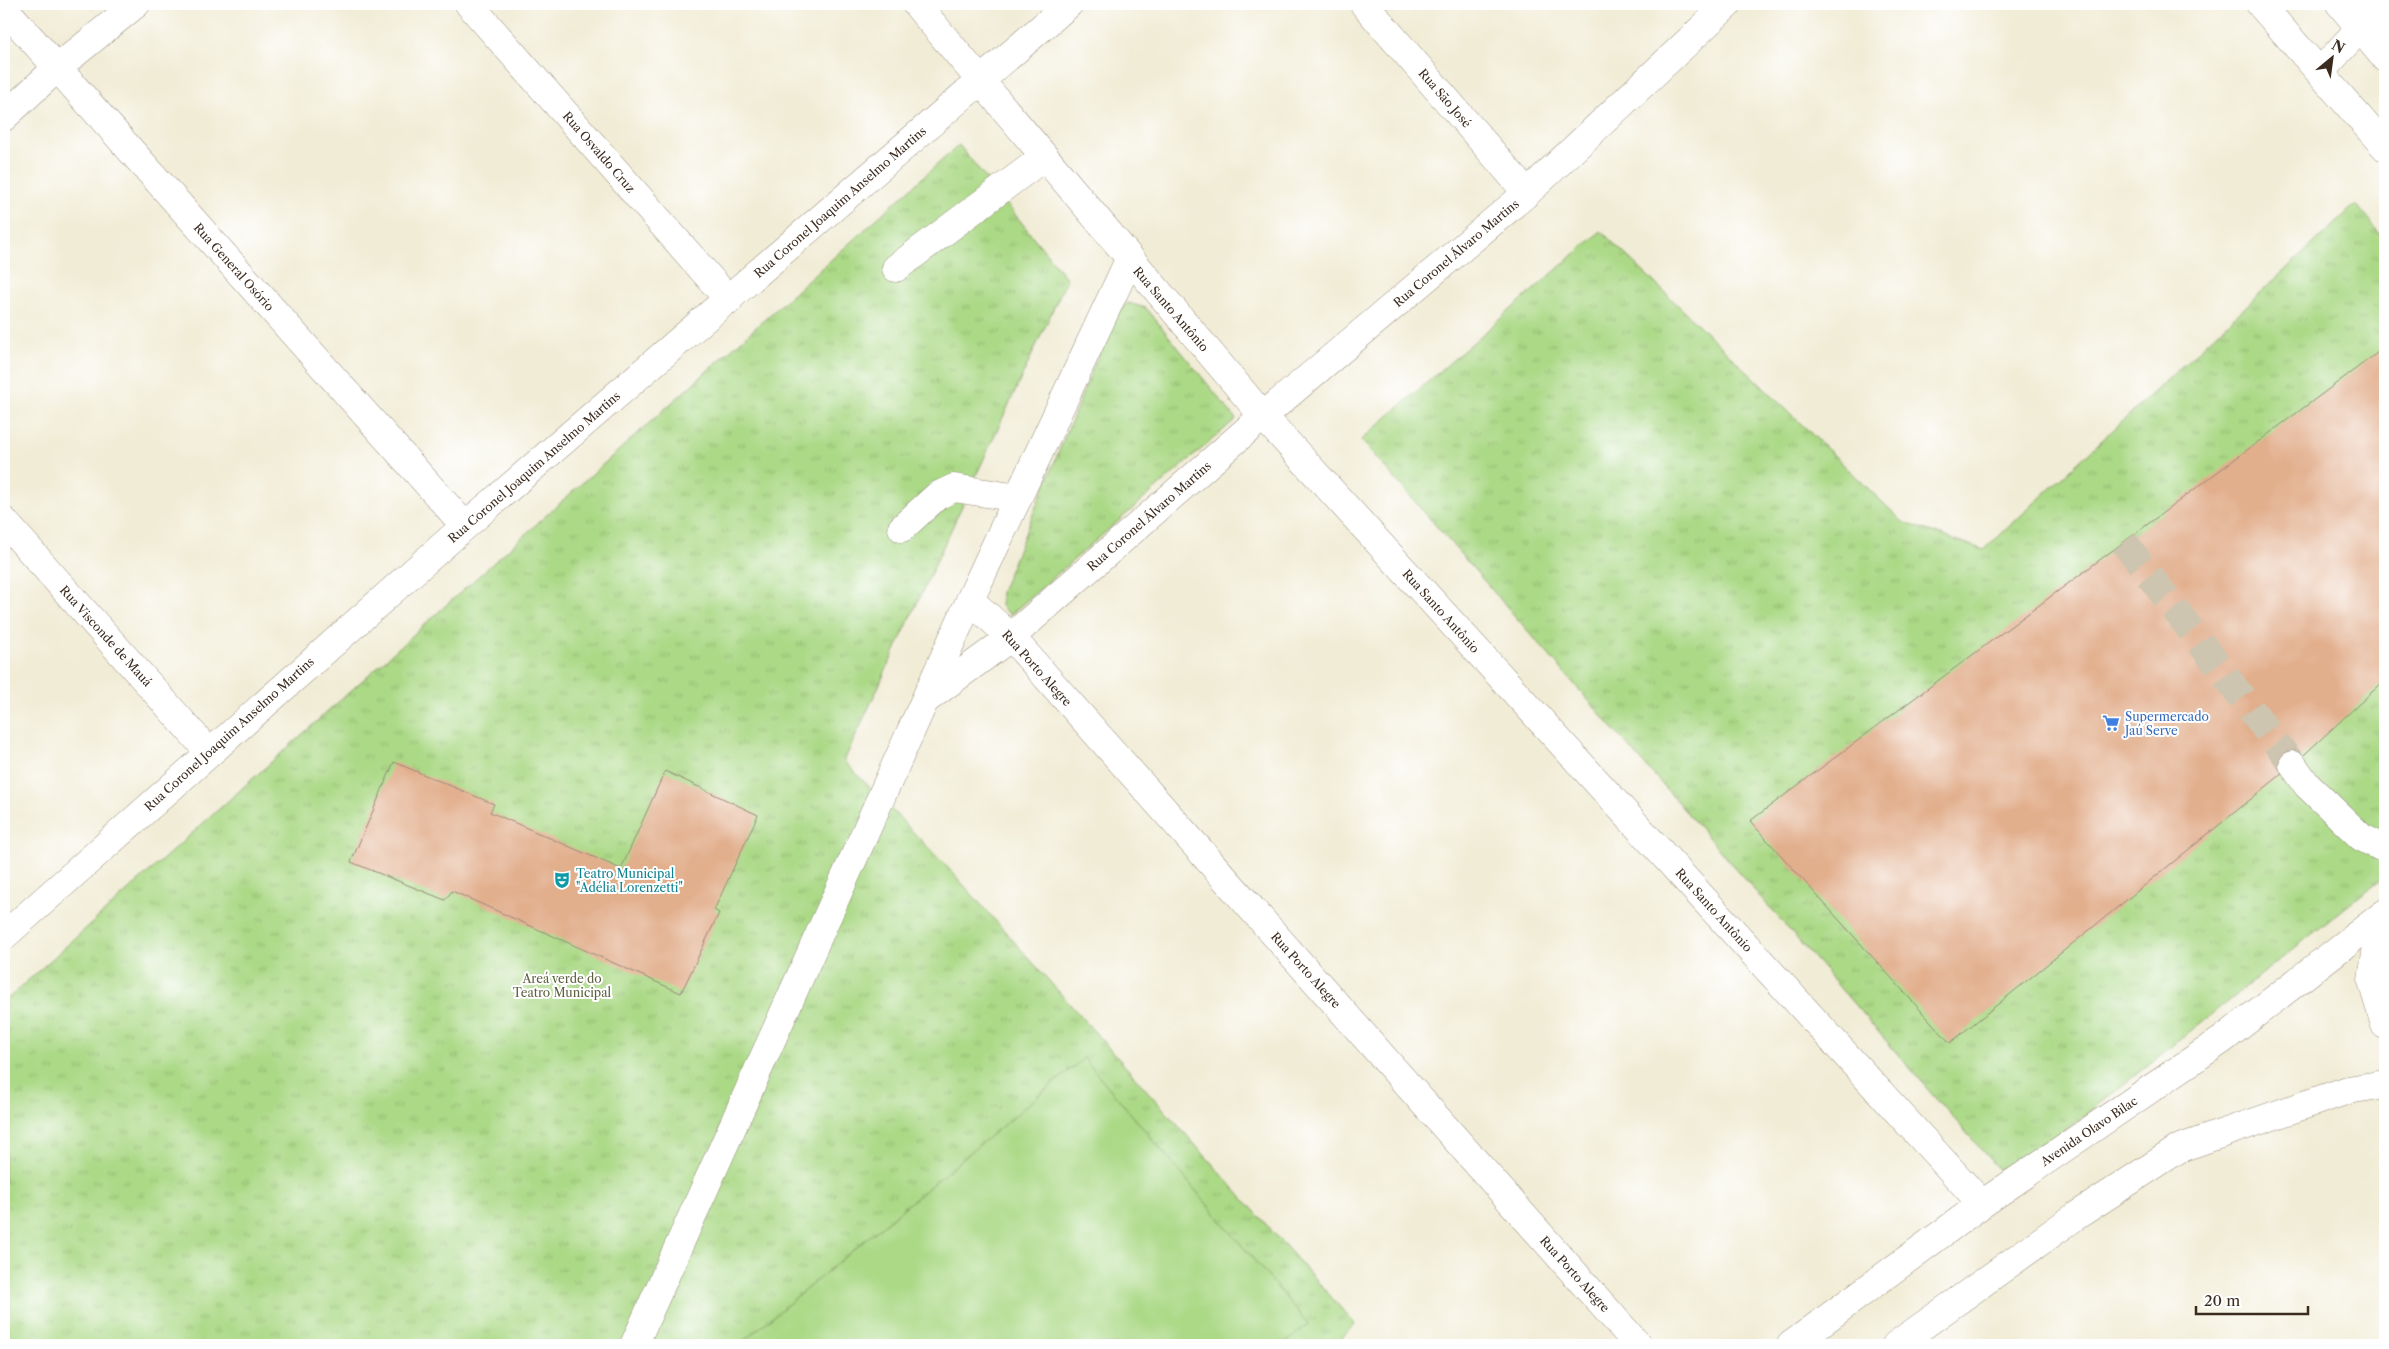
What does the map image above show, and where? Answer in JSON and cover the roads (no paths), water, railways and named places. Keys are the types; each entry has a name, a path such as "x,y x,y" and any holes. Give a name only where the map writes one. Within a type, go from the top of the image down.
{"street":[{"path":"4,117 56,69 136,4"},
{"name":"Rua Osvaldo Cruz","path":"469,4 729,300"},
{"name":"Rua Santo Antônio","path":"916,4 1263,416 1982,1204"},
{"name":"Rua Coronel Joaquim Anselmo Martins","path":"4,936 465,526 729,300 980,79 1069,4"},
{"name":"Rua São José","path":"1364,4 1527,193"},
{"name":"Rua Coronel Álvaro Martins","path":"926,700 1011,637 1263,416 1527,193 1728,4"},
{"path":"2260,4 2385,147"},
{"path":"2340,4 2385,58"},
{"path":"2321,72 2360,28 2385,7"},
{"name":"Rua General Osório","path":"4,8 56,69 465,526"},
{"path":"896,268 1044,157"},
{"path":"634,1345 970,600 1130,260"},
{"path":"902,528 938,496 954,488 1018,498"},
{"name":"Rua Visconde de Mauá","path":"4,521 209,752"},
{"name":"Rua Porto Alegre","path":"970,600 1011,637 1638,1345"},
{"path":"2293,765 2307,785 2361,837 2385,849"},
{"name":"Avenida Olavo Bilac","path":"1791,1345 1982,1204 2222,1040 2385,913"},
{"path":"2385,927 2378,938 2372,981 2385,1025"},
{"path":"1896,1345 2076,1216 2180,1148 2348,1090 2385,1084"}],"tunnel":[{"path":"2124,542 2293,765"}],"place":[{"name":"Supermercado Jaú Serve","path":"2111,723"},
{"name":"Teatro Municipal \"Adélia Lorenzetti\"","path":"562,880"}],"park label":[{"name":"Areá verde do Teatro Municipal","path":"562,985"}]}
